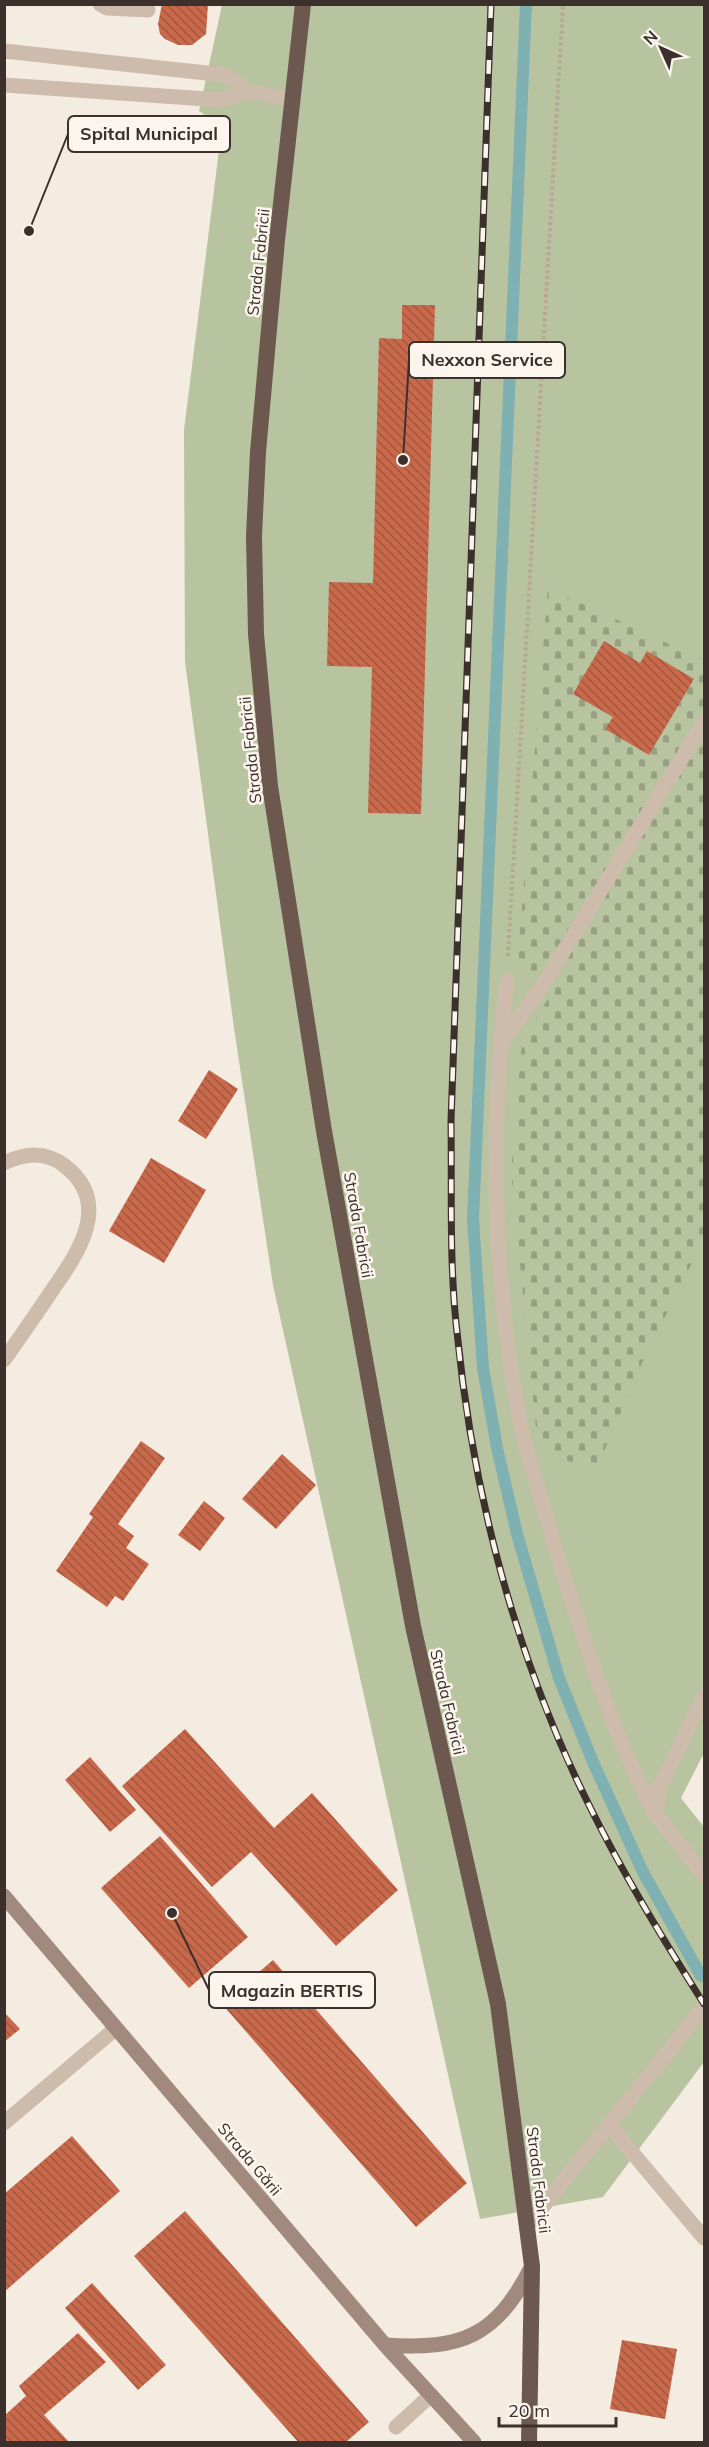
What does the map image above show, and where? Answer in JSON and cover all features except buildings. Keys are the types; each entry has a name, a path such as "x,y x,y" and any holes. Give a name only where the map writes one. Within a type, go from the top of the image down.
{"highway":[{"name":"Strada Fabricii","path":"303,4 277,240 258,452 254,536 256,634 270,786 324,1131 411,1614 498,2004 532,2266 529,2442"}],"main road":[{"name":"Strada Gării","path":"4,1896 385,2345 474,2442"},
{"path":"385,2345 423,2347 446,2344 488,2326 502,2313 519,2291 532,2266"}],"street":[{"path":"100,4 107,8 148,10"},
{"path":"6,55 225,75 248,91 293,100"},
{"path":"4,85 221,100 248,91"},
{"path":"500,1044 541,988 705,722"},
{"path":"507,981 500,1044 495,1169 501,1281 522,1432 557,1555 588,1650 637,1781 656,1815 705,1875"},
{"path":"4,1163 17,1157 33,1154 50,1156 65,1166 84,1189 89,1218 79,1251 4,1360"},
{"path":"656,1815 659,1788 705,1695"},
{"path":"528,2225 705,2007"},
{"path":"4,2123 116,2029"},
{"path":"609,2125 705,2238"},
{"path":"396,2427 431,2395"}],"path":[{"path":"507,981 563,4"}],"green space":[{"path":"222,5 704,5 704,1753 681,1798 704,1827 704,2062 603,2197 480,2219 273,1285 234,1028 185,662 184,430 222,126 199,111"},
{"path":"548,588 704,660 704,1239 643,1361 596,1470 564,1459 550,1451 537,1439 511,1171 522,1041 557,984 517,968"}],"waterway":[{"path":"526,4 473,1219 483,1368 497,1448 517,1534 559,1678 593,1762 643,1872 701,1976"}],"railway":[{"path":"491,4 451,1121 454,1306 474,1454 487,1515 519,1634 563,1749 589,1805 644,1906 704,2004"}],"place":[{"name":"Spital Municipal","path":"29,231"},
{"name":"Nexxon Service","path":"403,460"},
{"name":"Magazin BERTIS","path":"172,1913"}]}
